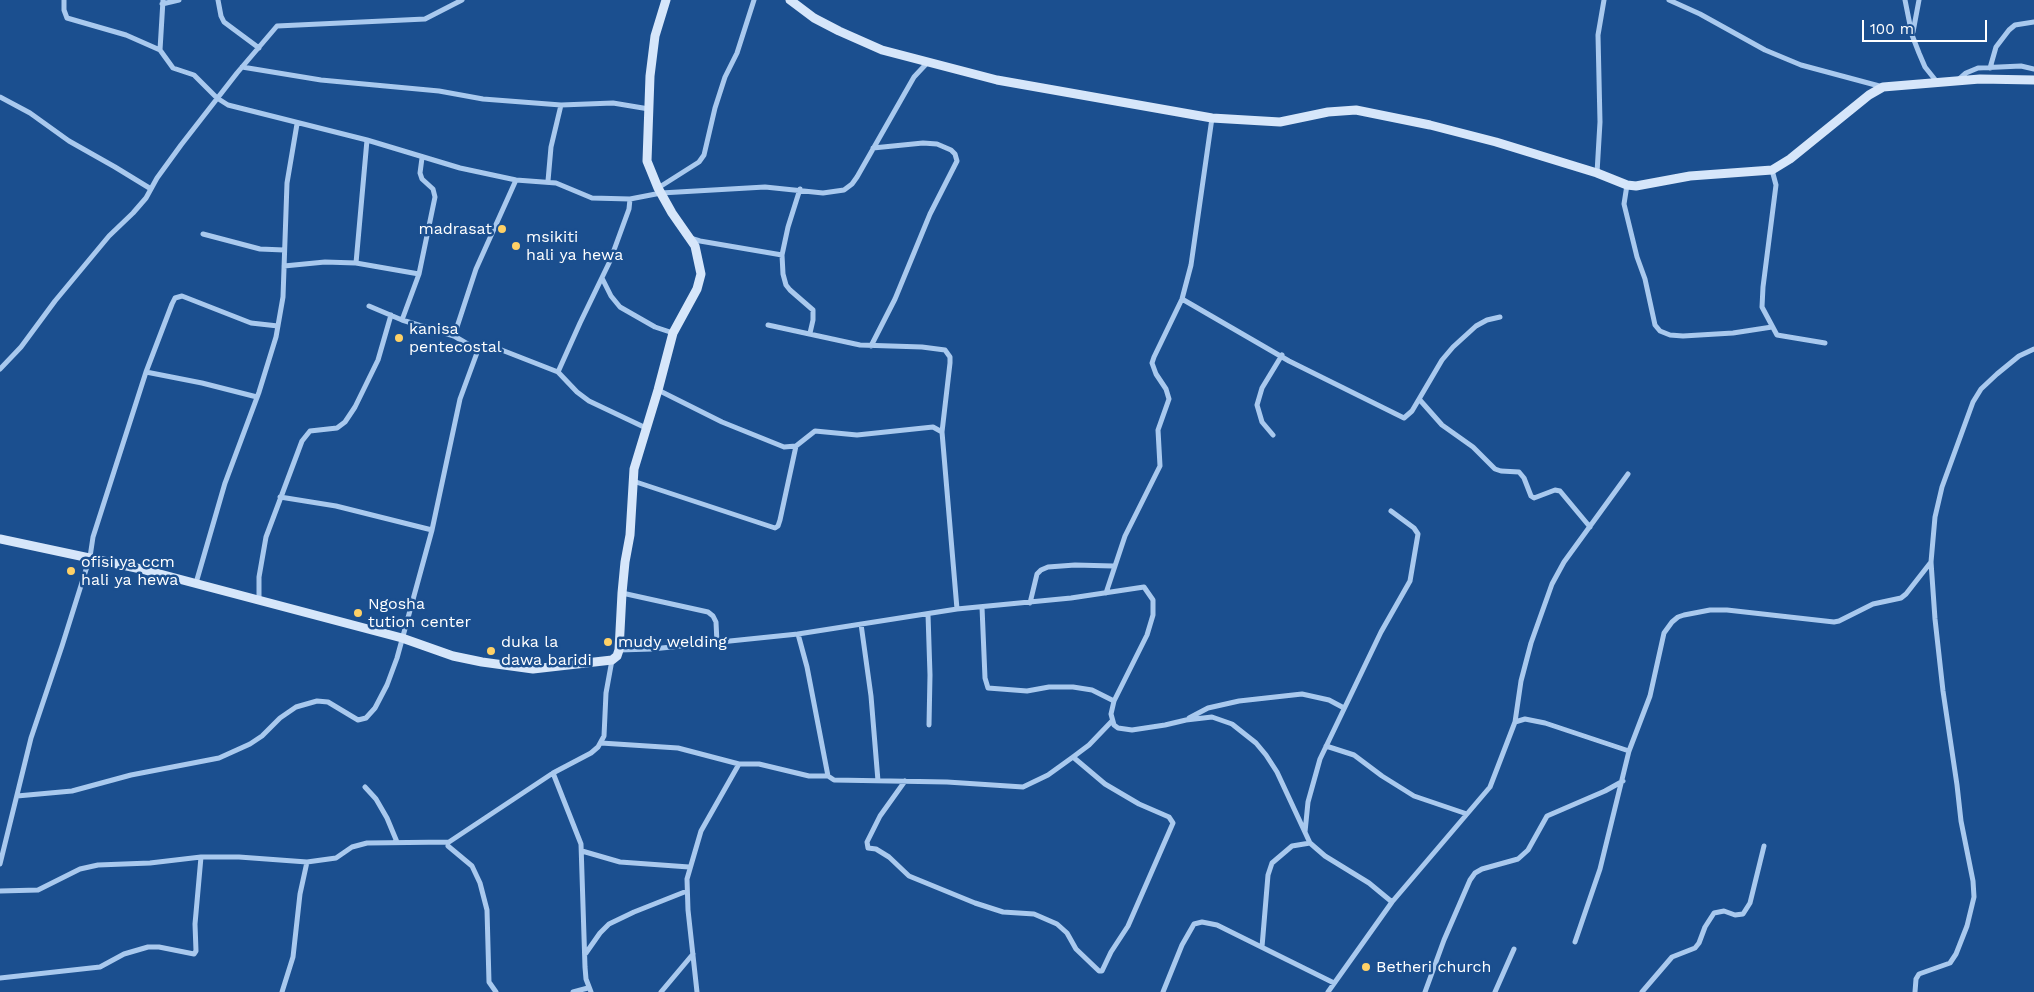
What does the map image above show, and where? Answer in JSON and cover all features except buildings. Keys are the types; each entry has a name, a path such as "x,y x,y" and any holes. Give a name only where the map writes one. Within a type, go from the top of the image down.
{"street":[{"path":"64,0 64,10 67,18 119,32 160,50 173,68 194,75 217,98 238,109 366,140 422,158 516,180 548,181 568,187 592,198 630,199 659,190 765,187 830,193 846,189 857,177 914,77 928,62"},
{"path":"160,50 163,2 179,0"},
{"path":"218,0 224,22 259,48"},
{"path":"0,369 21,347 55,301 109,236 137,208 217,98 277,26 425,19 462,0"},
{"path":"0,539 90,557 196,583 402,638 453,656 509,667 533,670 612,660 617,656 625,562 630,535 634,469 673,333 694,296 701,274 698,253 659,190 646,153 650,109 650,76 655,36 666,0"},
{"path":"659,190 699,162 704,155 714,108 724,77 737,53 754,0"},
{"path":"790,0 814,18 839,32 882,50 997,80 1212,118 1280,122 1350,109 1479,137 1597,173 1627,185 1636,186 1706,175 1772,170 1790,158 1868,95 1883,87"},
{"path":"1597,173 1600,122 1598,35 1604,0"},
{"path":"1668,0 1700,14 1764,50 1801,65 1883,87 2002,78 2034,80"},
{"path":"1905,0 1912,35 1925,67 1937,82"},
{"path":"1912,35 1919,0"},
{"path":"1990,68 1996,47 2010,30 2015,25 2034,22"},
{"path":"1958,81 1972,69 2021,66 2034,69"},
{"path":"242,68 321,80 439,91 483,100 561,105 613,103 650,109"},
{"path":"0,97 30,113 69,142 151,189"},
{"path":"548,181 551,147 561,105"},
{"path":"1106,593 1113,566 1125,536 1160,466 1158,430 1169,398 1152,364 1182,299 1191,264 1212,118"},
{"path":"196,583 225,484 257,397 278,326 283,303 287,183 297,124"},
{"path":"356,263 366,140"},
{"path":"871,346 895,299 930,214 957,161 955,154 951,150 937,144 923,143 874,148"},
{"path":"402,320 418,274 435,197 433,190 422,179 420,173 422,158"},
{"path":"1772,170 1776,185 1762,302 1765,314 1774,332 1780,336 1825,343"},
{"path":"454,336 476,269 516,180"},
{"path":"1627,185 1624,204 1637,257 1645,279 1655,325 1660,330 1683,336 1733,333 1772,327"},
{"path":"800,189 782,255 786,285 813,310 810,333"},
{"path":"558,372 602,278 623,227 629,210 630,199"},
{"path":"203,234 253,248 284,250"},
{"path":"689,237 700,241 782,255"},
{"path":"284,266 325,262 356,263 418,274"},
{"path":"602,278 611,296 620,307 655,327 673,333"},
{"path":"0,864 31,738 90,557 93,537 146,372 172,304 179,296 251,323 278,326"},
{"path":"1182,299 1282,355 1289,361 1403,418 1407,418 1442,360 1453,347 1476,326 1487,320 1500,317"},
{"path":"369,306 402,320 454,336 478,350"},
{"path":"259,601 259,577 269,524 302,441 307,433 315,430 340,427 355,407 378,360 391,315"},
{"path":"768,325 871,346 941,348 948,352 950,363 942,432 957,609"},
{"path":"17,796 72,792 130,775 219,758 250,744 262,736 280,718 296,708 317,701 328,702 358,720 364,719 375,708 387,685 402,638 432,530 460,399 478,350 488,346 494,347 558,372 577,392 589,401 646,428"},
{"path":"1916,992 1916,979 1919,974 1950,963 1956,954 1967,926 1974,897 1942,691 1932,562 1935,517 1942,487 1973,402 1982,389 1997,374 2019,356 2034,349"},
{"path":"1273,435 1262,422 1257,405 1262,388 1282,355"},
{"path":"146,372 202,383 257,397"},
{"path":"658,390 760,438 784,447 796,446 815,431 857,435 933,427 942,432"},
{"path":"1419,398 1442,425 1473,447 1497,471 1519,472 1524,478 1528,492 1532,497 1555,490 1560,491 1590,527"},
{"path":"632,481 775,528 780,520 796,446"},
{"path":"1328,992 1392,902 1490,787 1515,722 1521,681 1548,592 1564,562 1628,474"},
{"path":"280,497 336,506 432,530"},
{"path":"1305,832 1308,802 1320,759 1381,632 1410,582 1418,534 1414,528 1391,511"},
{"path":"1575,942 1598,876 1629,751 1650,696 1664,633 1678,617 1710,610 1727,610 1834,622 1873,604 1901,598 1932,562"},
{"path":"1030,603 1036,574 1048,567 1075,565 1113,566"},
{"path":"619,650 717,643 798,634 957,609 1030,603 1144,587 1152,596 1154,615 1147,635 1114,701 1111,714 1112,721 1118,728 1132,730 1202,717 1217,718 1232,724 1256,742 1277,772 1310,843 1325,856 1368,883 1392,902"},
{"path":"622,593 708,612 716,622 717,643"},
{"path":"982,608 985,678 988,688 1027,691 1049,687 1073,687 1092,690 1114,701"},
{"path":"928,614 930,675 928,725"},
{"path":"861,624 871,696 878,780"},
{"path":"798,634 807,667 828,776"},
{"path":"0,891 38,890 80,869 98,865 150,863 201,857 239,857 307,862 336,858 359,844 449,842 553,773 590,753 601,743 604,736 606,692 612,660"},
{"path":"1186,720 1198,712 1239,701 1302,694 1329,700 1344,708"},
{"path":"1515,722 1525,719 1545,723 1629,751"},
{"path":"601,743 678,748 739,764 759,764 809,776 828,776 834,780 967,783 1022,788 1048,775 1073,757 1089,745 1112,721"},
{"path":"1326,746 1354,755 1382,776 1414,796 1467,814"},
{"path":"904,781 880,816 867,842 868,848 889,857 909,876 966,899 1003,912 1034,914 1057,924 1067,933 1076,949 1102,971 1111,952 1128,926 1173,823 1169,817 1139,804 1105,784 1073,757"},
{"path":"696,992 687,891 690,868 701,831 739,764"},
{"path":"553,773 579,836 582,851 586,973 590,990 573,992"},
{"path":"1425,992 1444,940 1470,880 1475,873 1482,868 1518,859 1528,850 1547,816 1605,791 1623,780"},
{"path":"365,787 376,799 397,842"},
{"path":"1262,947 1268,875 1272,864 1292,846 1310,843"},
{"path":"448,846 472,866 480,883 487,910 490,992"},
{"path":"1642,992 1672,957 1694,948 1699,943 1705,927 1714,913 1724,911 1735,915 1743,914 1750,903 1764,846"},
{"path":"582,851 620,862 690,868"},
{"path":"0,978 100,966 124,954 148,947 159,947 194,954 196,952 195,924 201,857"},
{"path":"282,992 293,957 300,894 307,862"},
{"path":"586,953 609,924 687,891"},
{"path":"1163,992 1182,945 1191,928 1198,922 1217,926 1334,983"},
{"path":"1495,992 1514,949"},
{"path":"661,992 693,954"},
{"path":"489,982 496,992"}],"place":[{"name":"madrasat","path":"502,229"},
{"name":"msikiti hali ya hewa","path":"516,246"},
{"name":"kanisa pentecostal","path":"399,338"},
{"name":"ofisi ya ccm hali ya hewa","path":"71,571"},
{"name":"Ngosha tution center","path":"358,613"},
{"name":"mudy welding","path":"608,642"},
{"name":"duka la dawa baridi","path":"491,651"},
{"name":"Betheri church","path":"1366,967"}]}
